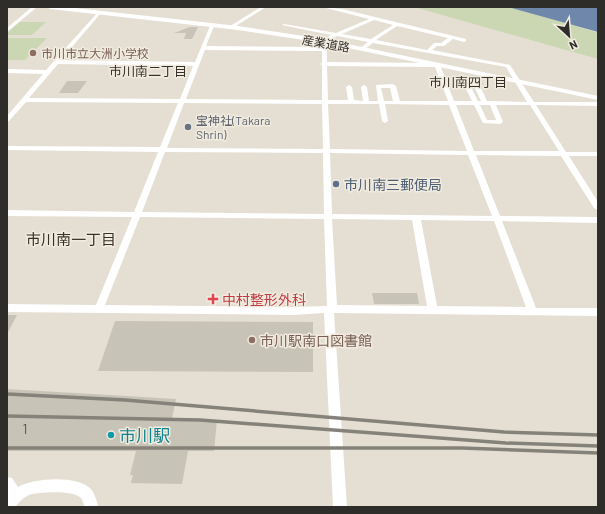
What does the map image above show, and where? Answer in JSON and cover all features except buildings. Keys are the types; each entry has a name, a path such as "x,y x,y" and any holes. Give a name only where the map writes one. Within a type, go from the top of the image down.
{"main road":[{"name":"産業道路","path":"50,7 229,28 323,45 362,49 598,98"}],"street":[{"path":"7,31 34,7"},
{"path":"229,28 264,7"},
{"path":"324,7 464,40"},
{"path":"7,120 98,13"},
{"path":"203,48 323,45 337,35 374,18"},
{"path":"362,49 372,39 397,24"},
{"path":"284,25 337,35 372,39 508,66 598,208"},
{"path":"99,310 212,26"},
{"path":"428,51 436,44 442,45 451,38"},
{"path":"385,54 393,43 399,41 422,46"},
{"path":"323,45 329,216 332,380 338,454 340,507"},
{"path":"56,62 197,64"},
{"path":"324,64 437,65 533,312"},
{"path":"7,72 48,72"},
{"path":"468,86 485,122 500,122 476,84"},
{"path":"385,121 378,86 393,86 397,103"},
{"path":"349,87 350,102"},
{"path":"364,87 366,102"},
{"path":"24,100 598,104"},
{"path":"7,148 598,154"},
{"path":"7,213 598,220"},
{"path":"416,218 434,311"},
{"path":"7,308 99,310 293,311 330,309 598,312"},
{"path":"7,483 16,496"},
{"path":"7,507 16,496 27,490 39,487 76,488 85,492 90,500 91,507"}],"green space":[{"path":"414,7 507,7 519,9 598,33 598,59"},
{"path":"20,22 46,22 32,35 7,35 7,33"},
{"path":"7,38 47,38 25,60 7,60"}],"water":[{"path":"508,7 598,7 598,32"}],"railway":[{"path":"7,394 125,400 504,432 598,435"},
{"path":"7,416 200,420 506,443 598,446"},
{"path":"7,448 462,448 598,453"}],"place":[{"name":"市川市立大洲小学校","path":"33,53"},
{"name":"宝神社(Takara Shrin)","path":"188,127"},
{"name":"市川南三郵便局","path":"336,184"},
{"name":"中村整形外科","path":"213,299"},
{"name":"市川駅南口図書館","path":"252,340"},
{"name":"市川駅","path":"111,435"}],"district":[{"name":"市川南二丁目","path":"148,71"},
{"name":"市川南四丁目","path":"468,82"},
{"name":"市川南一丁目","path":"71,239"}]}
